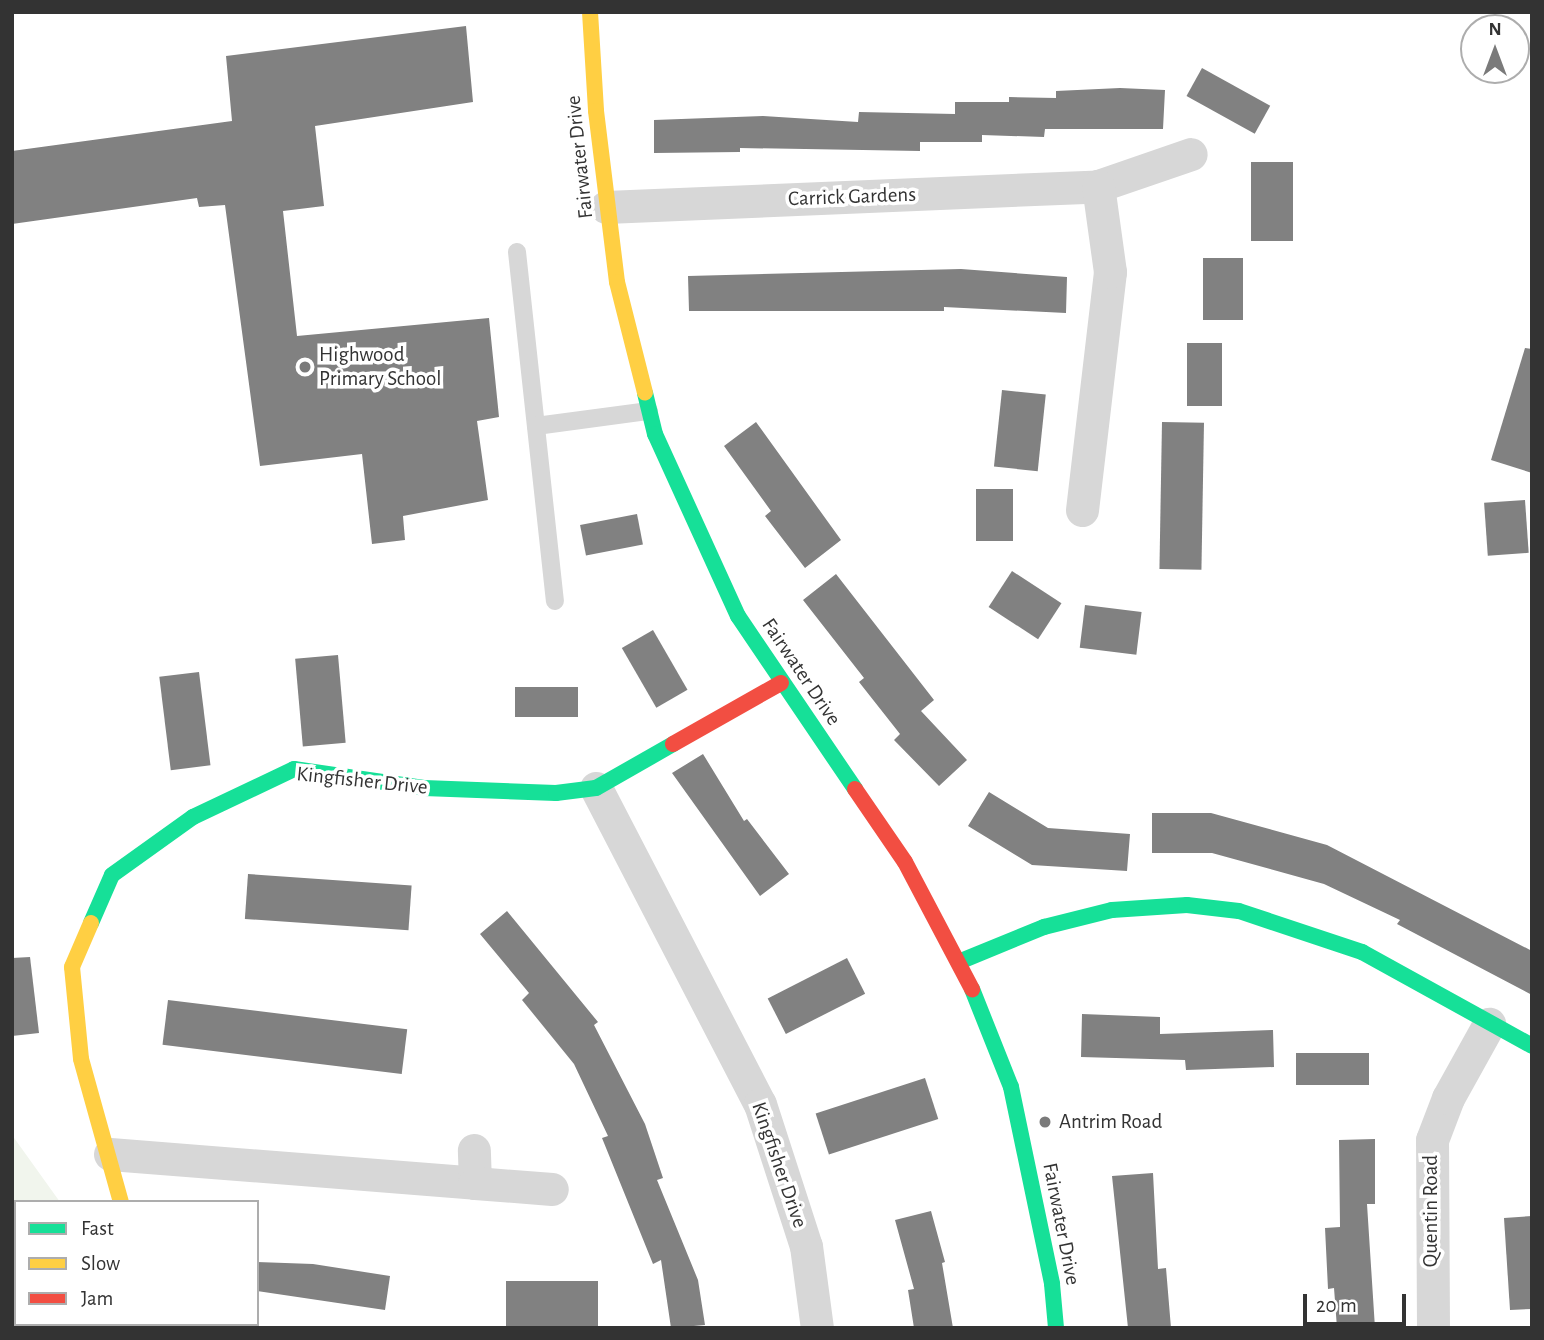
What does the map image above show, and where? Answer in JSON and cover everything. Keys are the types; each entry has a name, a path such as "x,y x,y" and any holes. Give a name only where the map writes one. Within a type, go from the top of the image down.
{"street":[{"name":"Fairwater Drive","path":"590,12 606,207 617,282 649,411 688,511 738,616 780,683 905,862 961,961 1011,1087 1052,1284 1056,1328"},
{"name":"Carrick Gardens","path":"606,207 1098,186 1191,154"},
{"path":"1082,510 1110,272 1098,186"},
{"name":"Kingfisher Drive","path":"121,1200 110,1154 81,1059 72,967 112,875 193,817 295,769 424,788 556,793 596,788 780,683"},
{"name":"Kingfisher Drive","path":"596,788 760,1104 806,1246 817,1328"},
{"path":"961,961 1044,927 1089,916 1187,905 1239,911 1363,952 1489,1024 1532,1045"},
{"name":"Quentin Road","path":"1433,1328 1432,1140 1448,1098 1489,1024"},
{"path":"474,1150 475,1183"},
{"path":"110,1154 552,1189"}],"lane":[{"path":"517,252 555,601"},
{"path":"536,426 649,411"}],"shaded area":[{"path":"12,1135 59,1200 14,1200 14,1326 109,1328 12,1328"}],"building":[{"path":"466,26 473,102 315,126 324,206 283,211 297,336 489,318 499,417 477,421 488,500 403,516 405,540 372,544 362,454 260,466 225,205 199,207 197,198 12,224 12,151 232,121 226,56"},
{"path":"1202,68 1270,106 1255,134 1186,96"},
{"path":"1120,88 1165,90 1163,129 1045,129 1044,137 982,135 982,142 920,142 920,151 740,148 740,152 654,153 654,120 763,116 858,122 859,112 955,114 955,102 1009,102 1009,97 1056,98 1056,91"},
{"path":"1251,162 1293,162 1293,241 1251,241"},
{"path":"1203,258 1243,258 1243,320 1203,320"},
{"path":"961,269 1067,277 1066,313 944,307 944,311 689,311 688,276"},
{"path":"1187,343 1222,343 1222,406 1187,406"},
{"path":"1525,348 1532,349 1532,473 1491,460"},
{"path":"1002,390 1046,395 1038,471 994,467"},
{"path":"756,422 841,540 805,568 765,516 771,511 724,446"},
{"path":"1162,422 1204,423 1201,570 1159,569"},
{"path":"976,489 1013,489 1013,541 976,541"},
{"path":"1525,500 1529,553 1488,556 1484,503"},
{"path":"637,514 643,544 586,555 580,525"},
{"path":"1012,571 1061,603 1038,639 989,607"},
{"path":"836,574 934,700 921,711 967,760 939,786 894,740 900,734 859,682 864,678 803,600"},
{"path":"1085,605 1142,612 1136,655 1080,648"},
{"path":"653,630 688,690 656,708 622,648"},
{"path":"338,655 346,743 303,746 295,659"},
{"path":"199,672 210,765 171,770 159,677"},
{"path":"515,687 578,687 578,717 515,717"},
{"path":"703,754 744,821 747,819 789,874 760,896 672,773"},
{"path":"989,792 1048,828 1130,834 1127,871 1032,865 968,826"},
{"path":"1152,813 1211,813 1327,845 1532,951 1532,995 1397,924 1400,920 1324,884 1212,853 1152,853"},
{"path":"248,874 412,885 408,930 245,919"},
{"path":"507,911 598,1022 594,1025 645,1124 663,1178 657,1180 698,1280 705,1325 671,1328 661,1260 653,1264 602,1138 608,1136 574,1064 522,1000 529,993 480,934"},
{"path":"30,957 39,1033 12,1036 12,958"},
{"path":"847,958 865,994 786,1034 768,998"},
{"path":"168,1000 407,1029 402,1074 163,1045"},
{"path":"1082,1014 1160,1017 1160,1034 1273,1030 1274,1067 1186,1070 1185,1060 1081,1057"},
{"path":"1296,1053 1369,1053 1369,1085 1296,1085"},
{"path":"925,1078 938,1119 829,1154 816,1114"},
{"path":"1375,1139 1375,1204 1367,1204 1375,1328 1337,1328 1334,1288 1328,1289 1325,1228 1340,1227 1339,1140"},
{"path":"1153,1173 1158,1269 1166,1268 1171,1328 1128,1328 1112,1176"},
{"path":"931,1211 945,1262 942,1263 953,1328 914,1328 908,1290 914,1289 895,1220"},
{"path":"1532,1216 1532,1309 1510,1310 1504,1218"},
{"path":"259,1262 313,1264 390,1276 385,1310 259,1291"},
{"path":"506,1281 598,1281 598,1328 506,1328"}],"traffic: fast":[{"path":"645,393 655,434 738,616 855,789"},
{"path":"91,923 112,875 193,817 294,769 424,788 556,793 596,788 673,744"},
{"path":"961,961 1044,927 1112,910 1187,905 1239,911 1362,952 1532,1046"},
{"path":"972,989 1011,1087 1052,1284 1056,1328"}],"traffic: slow":[{"path":"590,12 596,111 617,282 645,393"},
{"path":"91,923 72,967 81,1059 120,1200"}],"traffic: jam":[{"path":"673,744 781,683"},
{"path":"855,789 905,862 972,989"}],"place":[{"name":"Highwood Primary School","path":"305,367"},
{"name":"Antrim Road","path":"1045,1122"}]}
